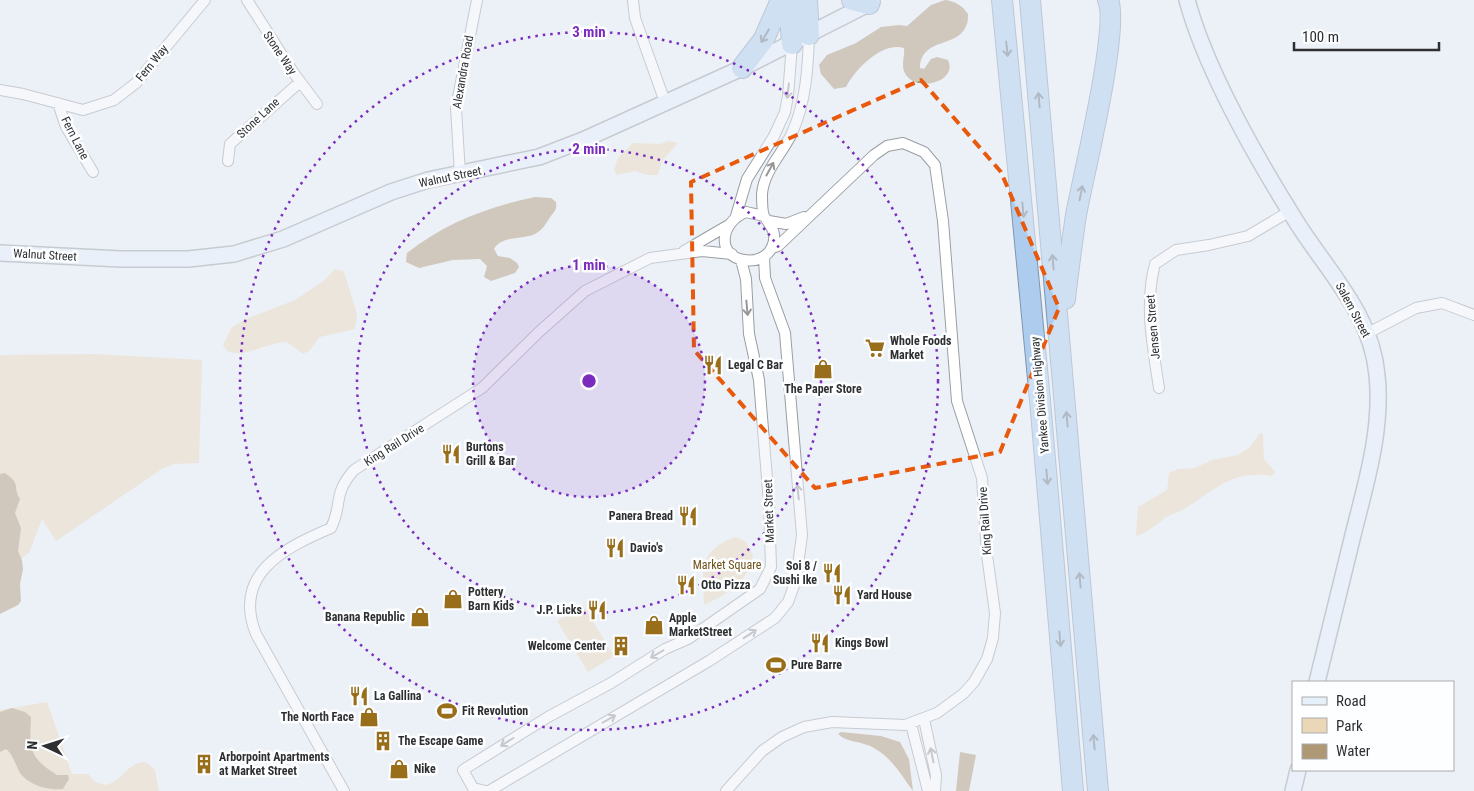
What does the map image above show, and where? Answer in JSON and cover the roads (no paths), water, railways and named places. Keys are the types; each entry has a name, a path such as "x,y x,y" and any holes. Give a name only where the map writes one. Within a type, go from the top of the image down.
{"highway":[{"path":"742,68 764,39 781,0"},
{"path":"789,0 800,40"},
{"path":"800,40 807,0"},
{"name":"Yankee Division Highway","path":"1002,0 1040,400 1073,791"},
{"name":"Yankee Division Highway","path":"1030,0 1098,791"},
{"path":"1060,345 1077,214 1109,40 1111,7 1108,0"}],"main road":[{"name":"Salem Street","path":"1187,0 1194,28 1247,136 1290,211 1343,287 1368,333 1378,374 1376,428 1369,475 1317,681"},
{"name":"Walnut Street","path":"0,253 121,259 188,259 234,254 283,239 391,192 428,180 539,158 742,68 800,40 866,1"},
{"path":"1294,791 1298,771"}],"street":[{"name":"Fern Way","path":"0,90 83,110 114,100 136,83 205,0"},
{"name":"Stone Way","path":"247,0 300,82 317,104"},
{"name":"Alexandra Road","path":"460,174 456,108 477,0"},
{"path":"633,0 636,18 665,102"},
{"path":"800,40 808,71 804,97 792,133 767,173 762,193 767,218 774,229 775,239 772,248 764,257 753,261 741,260 732,254 725,239 727,226 736,216 747,179 774,136 784,112 800,40"},
{"name":"Stone Lane","path":"228,160 230,144 300,82"},
{"name":"Fern Lane","path":"58,103 66,127 93,172"},
{"name":"King Rail Drive","path":"726,791 762,751 782,737 804,727 832,722 911,724 950,705 974,682 987,660 991,647 995,613 987,555 982,478 957,401 943,221 935,165 924,152 903,143 887,146 874,155 778,246 772,248"},
{"name":"King Rail Drive","path":"767,218 786,224 793,223 816,211"},
{"name":"Jensen Street","path":"1159,388 1153,344 1149,285 1155,264 1176,250 1248,236 1290,211"},
{"path":"736,216 746,212 767,218"},
{"name":"King Rail Drive","path":"681,253 727,226"},
{"name":"King Rail Drive","path":"344,791 256,634 250,619 249,605 255,580 272,560 301,541 331,528 335,519 340,490 354,470 482,388 578,296 650,258 681,253 732,254"},
{"name":"Market Street","path":"741,260 746,279 749,334 759,380 767,467 770,567 760,589 688,639 652,657 611,683 548,717 463,770 473,788 488,791 709,661 775,618 788,602 796,580 802,535 785,333 765,278 764,257"},
{"path":"1368,333 1416,308 1442,303 1474,315"},
{"path":"924,719 936,775 935,791"},
{"path":"911,724 928,791"}],"water":[{"path":"945,0 952,1 961,6 968,14 968,17 967,25 962,33 926,51 922,58 920,68 924,69 931,59 937,57 948,60 950,68 942,79 927,84 911,80 903,69 904,48 896,47 887,49 870,58 856,72 846,87 834,89 821,74 819,65 827,55 856,43 881,27 907,26 931,5"},
{"path":"535,197 551,198 556,202 555,210 544,226 535,234 507,240 494,249 498,256 510,258 517,263 519,267 515,273 491,281 484,277 487,266 480,259 453,260 419,268 406,262 407,253 436,233 483,211"},
{"path":"5,473 15,483 20,499 15,513 21,528 18,551 23,569 20,584 21,601 18,605 0,614 0,474"},
{"path":"12,708 25,712 31,717 30,736 32,750 40,762 57,775 68,775 69,779 63,789 44,788 25,779 8,751 6,749 0,752 0,712"},
{"path":"841,732 881,736 900,742 909,759 913,791 896,767 880,752 870,746 842,737 838,734"},
{"path":"960,752 976,755 969,791 956,791"}],"place":[{"name":"Whole Foods Market","path":"875,348"},
{"name":"Legal C Bar","path":"713,365"},
{"name":"The Paper Store","path":"823,369"},
{"name":"Burtons Grill & Bar","path":"451,454"},
{"name":"Panera Bread","path":"688,516"},
{"name":"Davio's","path":"615,548"},
{"name":"Soi 8 / Sushi Ike","path":"832,573"},
{"name":"Otto Pizza","path":"686,585"},
{"name":"Yard House","path":"842,595"},
{"name":"Pottery Barn Kids","path":"453,599"},
{"name":"J.P. Licks","path":"597,610"},
{"name":"Banana Republic","path":"420,617"},
{"name":"Apple MarketStreet","path":"654,625"},
{"name":"Kings Bowl","path":"820,643"},
{"name":"Welcome Center","path":"621,646"},
{"name":"Pure Barre","path":"776,665"},
{"name":"La Gallina","path":"359,696"},
{"name":"Fit Revolution","path":"447,711"},
{"name":"The North Face","path":"369,717"},
{"name":"The Escape Game","path":"383,741"},
{"name":"Arborpoint Apartments at Market Street","path":"204,764"},
{"name":"Nike","path":"399,769"}],"park label":[{"name":"Market Square","path":"727,565"}]}
